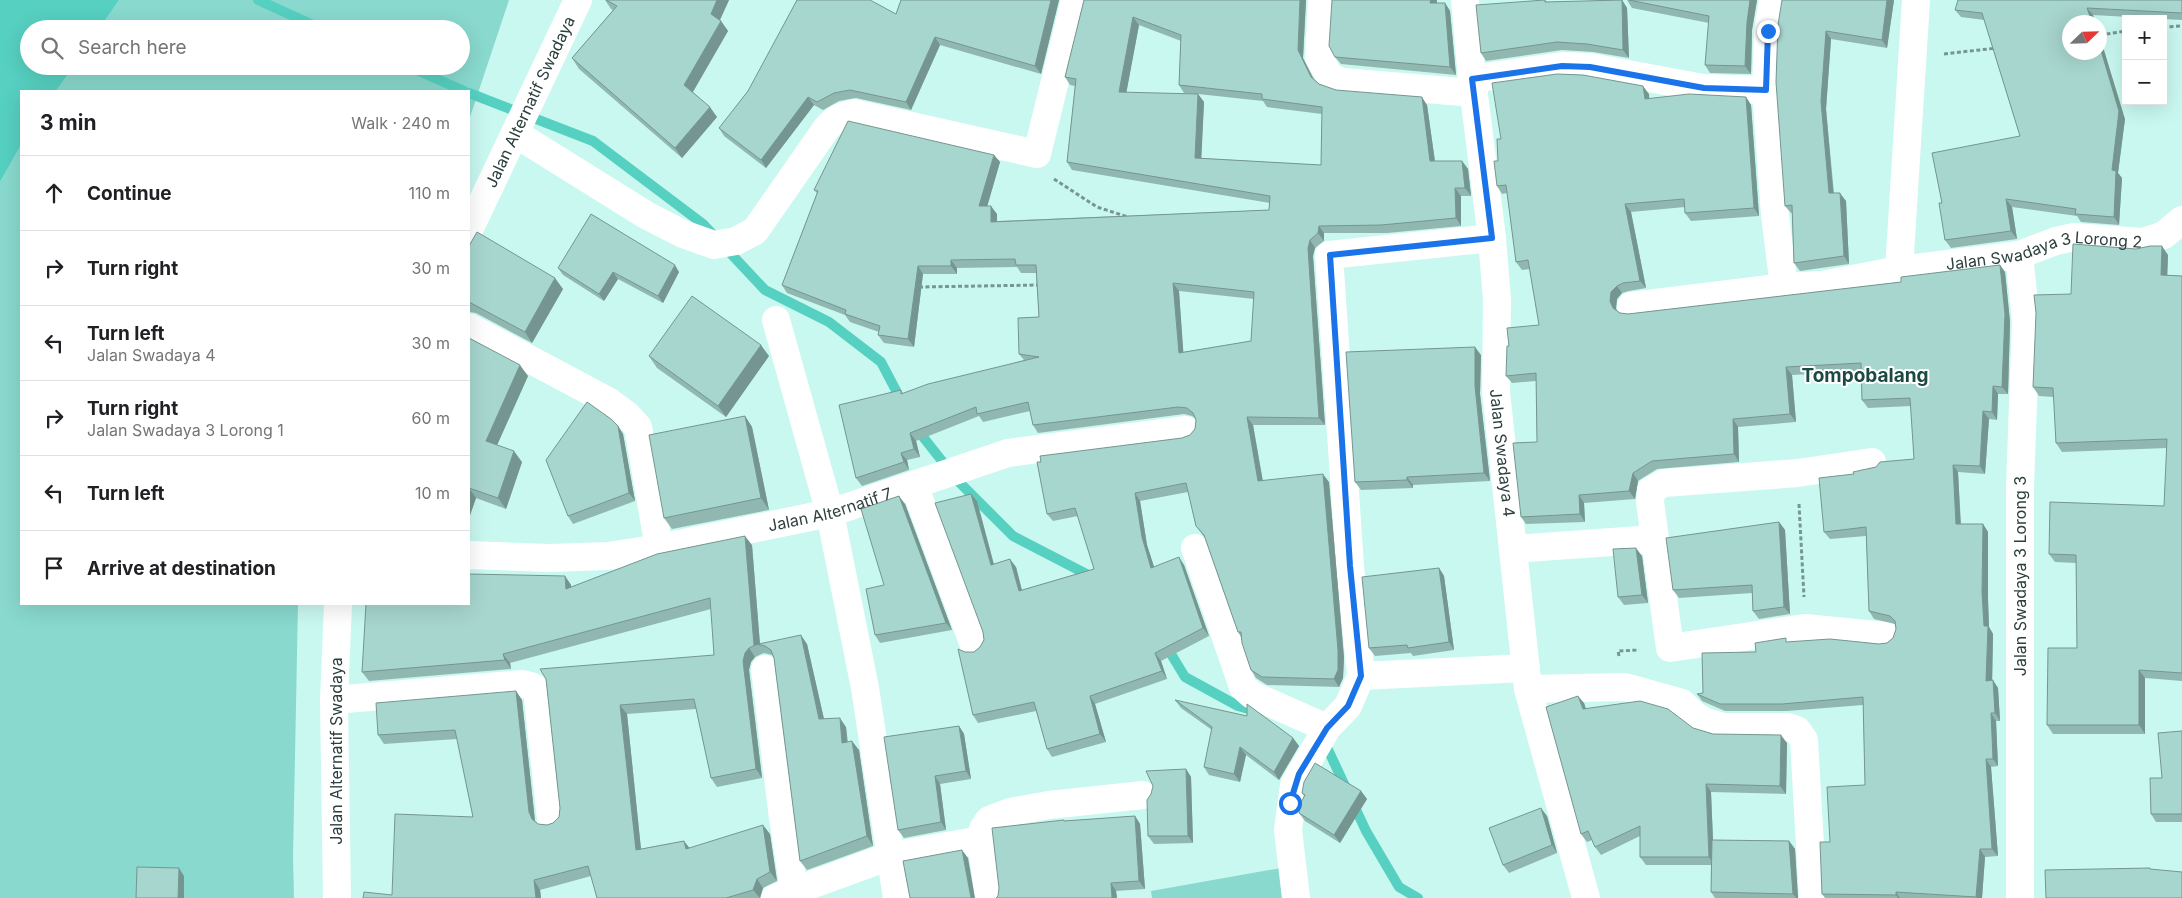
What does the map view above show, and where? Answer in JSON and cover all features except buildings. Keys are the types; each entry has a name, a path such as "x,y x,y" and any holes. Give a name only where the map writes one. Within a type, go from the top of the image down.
{"street":[{"name":"Jalan Alternatif Swadaya","path":"470,228 578,0"},
{"path":"516,134 646,215 683,234 714,245 736,241 755,231 826,128 832,121 842,116 853,113 1037,154 1074,0"},
{"path":"1322,0 1319,58 1330,77 1343,82 1473,86 1562,66 1590,67 1704,88 1766,90"},
{"name":"Jalan Swadaya 4","path":"1465,0 1473,86 1492,238 1497,300 1496,392 1527,678 1586,898"},
{"path":"1773,0 1768,31 1766,90 1775,215 1784,287"},
{"path":"1899,270 1916,0"},
{"name":"Jalan Swadaya 3 Lorong 2","path":"1631,306 1784,287 1822,285 1899,270 2019,255 2056,241 2074,237 2143,242 2164,235 2182,220"},
{"path":"1296,898 1288,830 1290,803 1299,774 1327,728 1348,706 1361,676 1350,566 1330,255 1492,238"},
{"name":"Jalan Swadaya 3 Lorong 3","path":"2019,255 2026,321 2020,487 2020,898"},
{"path":"776,320 830,513 865,688 897,898"},
{"path":"470,328 608,402 627,415 638,427 659,548"},
{"name":"Jalan Alternatif 7","path":"470,555 549,558 608,556 659,548 830,513 1008,453 1186,430"},
{"path":"1872,462 1798,473 1748,475 1664,483 1651,490 1650,502 1670,648 1805,628 1886,636"},
{"path":"914,485 974,645"},
{"path":"1513,549 1654,539"},
{"path":"1195,548 1243,687 1252,696 1327,728"},
{"name":"Jalan Alternatif Swadaya","path":"337,898 334,700 338,605"},
{"path":"765,669 783,818 785,894 890,856 981,840"},
{"path":"1361,676 1527,678 1625,687 1682,703 1694,715 1706,722 1723,727 1788,727 1797,730 1804,740 1813,898"},
{"path":"334,700 523,684 531,686 537,690 552,819"},
{"path":"989,898 981,840 983,829 989,820 1010,812 1049,805 1143,795"}],"path":[{"path":"2167,27 2182,26"},
{"path":"2107,34 2122,32"},
{"path":"1913,58 2001,47"},
{"path":"1037,154 1046,173 1097,207 1137,219"},
{"path":"1127,226 1128,217"},
{"path":"915,287 1051,285"},
{"path":"1798,473 1805,628"}],"shaded area":[{"path":"0,0 119,0 105,20 20,20 20,75 68,75 57,90 20,90 20,147 0,182"},
{"path":"119,0 509,0 470,117 470,90 57,90 68,75 470,75 470,20 105,20"},
{"path":"20,147 20,605 298,605 293,857 294,898 0,898 0,182"},
{"path":"1281,868 1285,898 1152,898 1151,891"}],"waterway":[{"path":"258,0 302,20"},
{"path":"428,75 462,90"},
{"path":"470,93 593,141 703,224 765,290 829,322 881,362 902,402"},
{"path":"916,428 957,480 1013,536 1096,579"},
{"path":"1165,644 1185,677 1238,706 1259,712"},
{"path":"1324,741 1366,831 1399,887 1418,898"}],"district":[{"name":"Tompobalang","path":"1865,375"}],"route":[{"path":"1290,803 1294,785 1310,754 1327,728 1348,706 1361,676 1350,566 1338,406 1330,255 1492,238 1472,79 1562,66 1590,67 1704,88 1766,90 1768,31"}]}
